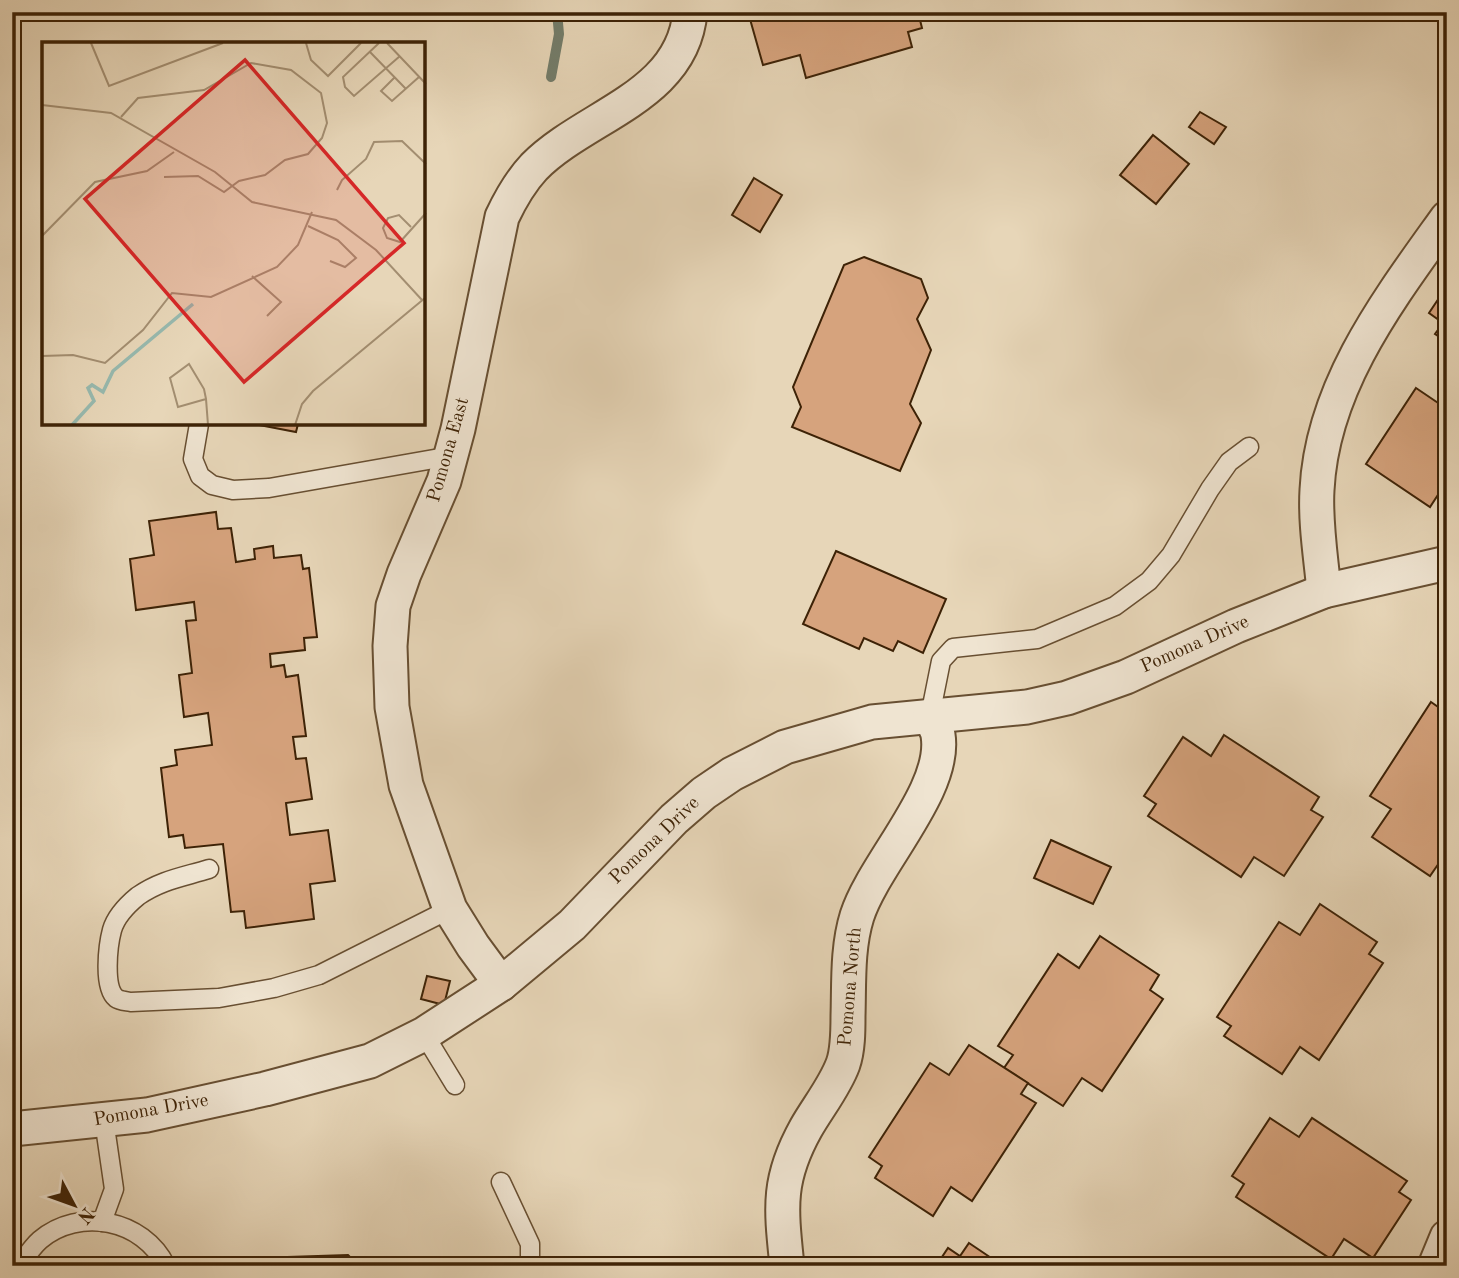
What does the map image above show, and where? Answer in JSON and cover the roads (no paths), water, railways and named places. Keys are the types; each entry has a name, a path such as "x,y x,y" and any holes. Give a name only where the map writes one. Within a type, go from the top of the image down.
{"street":[{"name":"Pomona East","path":"501,984 450,909 407,785 392,707 390,646 393,607 444,481 502,217 515,190 535,166 561,144 655,82 676,60 689,28 690,12"},
{"path":"1324,591 1317,491 1324,435 1338,393 1361,349 1447,218"},
{"name":"Pomona Drive","path":"12,1129 160,1112 265,1089 370,1061 424,1034 501,984 572,925 674,819 732,774 785,747 872,722 1027,707 1067,698 1126,677 1236,626 1324,591 1447,563"},
{"name":"Pomona North","path":"787,1266 782,1194 790,1159 844,1063 848,1031 851,942 857,916 875,876 921,802 933,773 938,751 938,733 930,716"},
{"path":"1435,1266 1447,1237"}],"lane":[{"path":"199,425 193,459 200,476 212,485 233,490 269,488 451,456"},
{"path":"930,716 940,661 953,648 1037,639 1115,606 1149,581 1171,555 1229,462 1249,447"},
{"path":"209,869 162,881 121,911 112,929 107,968 109,990 117,1000 131,1002 219,998 274,988 319,975 450,909"},
{"path":"424,1034 455,1085"},
{"path":"102,1222 114,1189 104,1120"},
{"path":"501,1182 530,1244 530,1266"},
{"path":"19,1266 38,1241 61,1227 87,1220 120,1225 148,1242 166,1266"}],"waterway":[{"path":"551,77 559,34 557,12"}]}
